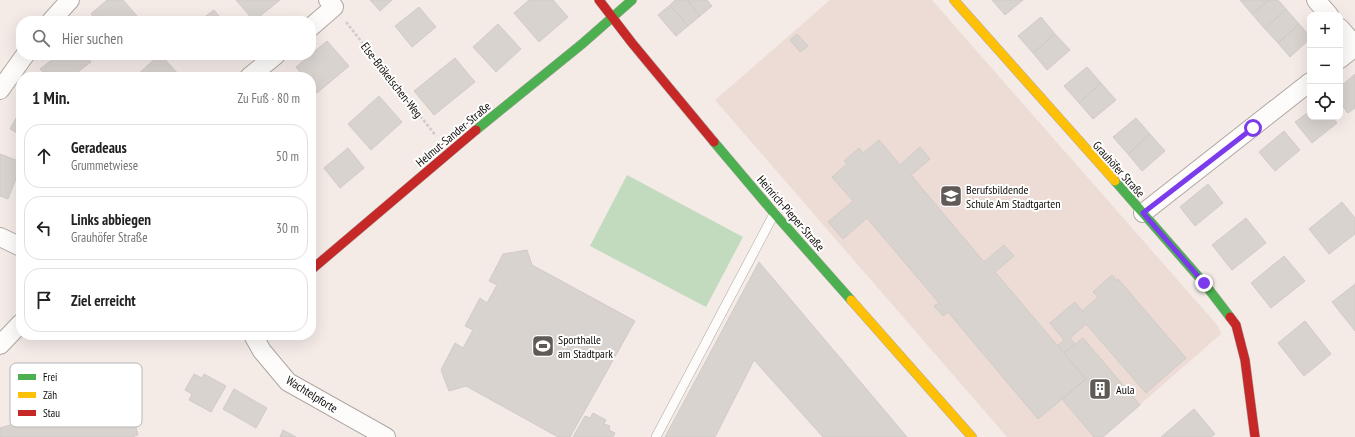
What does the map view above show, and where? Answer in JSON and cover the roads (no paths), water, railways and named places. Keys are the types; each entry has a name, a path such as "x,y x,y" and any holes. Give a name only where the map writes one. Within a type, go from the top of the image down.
{"street":[{"path":"56,16 70,0"},
{"name":"Heinrich-Pieper-Straße","path":"599,0 612,18 774,213 972,437"},
{"name":"Helmut-Sander-Straße","path":"316,266 449,152 582,44 632,0"},
{"name":"Grauhöfer Straße","path":"954,0 1204,283 1236,325 1245,360 1255,437"},
{"path":"1316,0 1326,12"},
{"path":"316,21 331,4"},
{"path":"1343,32 1355,46 1343,56"},
{"path":"0,90 21,60"},
{"path":"255,72 270,60"},
{"path":"1143,213 1307,84"},
{"path":"0,237 16,245"},
{"path":"0,345 16,328"},
{"name":"Wachtelpforte","path":"256,340 262,351 288,382 386,437"}],"lane":[{"path":"656,437 774,213"}],"place":[{"name":"Berufsbildende Schule Am Stadtgarten","path":"951,196"},
{"name":"Sporthalle am Stadtpark","path":"543,346"},
{"name":"Aula","path":"1100,389"}]}
